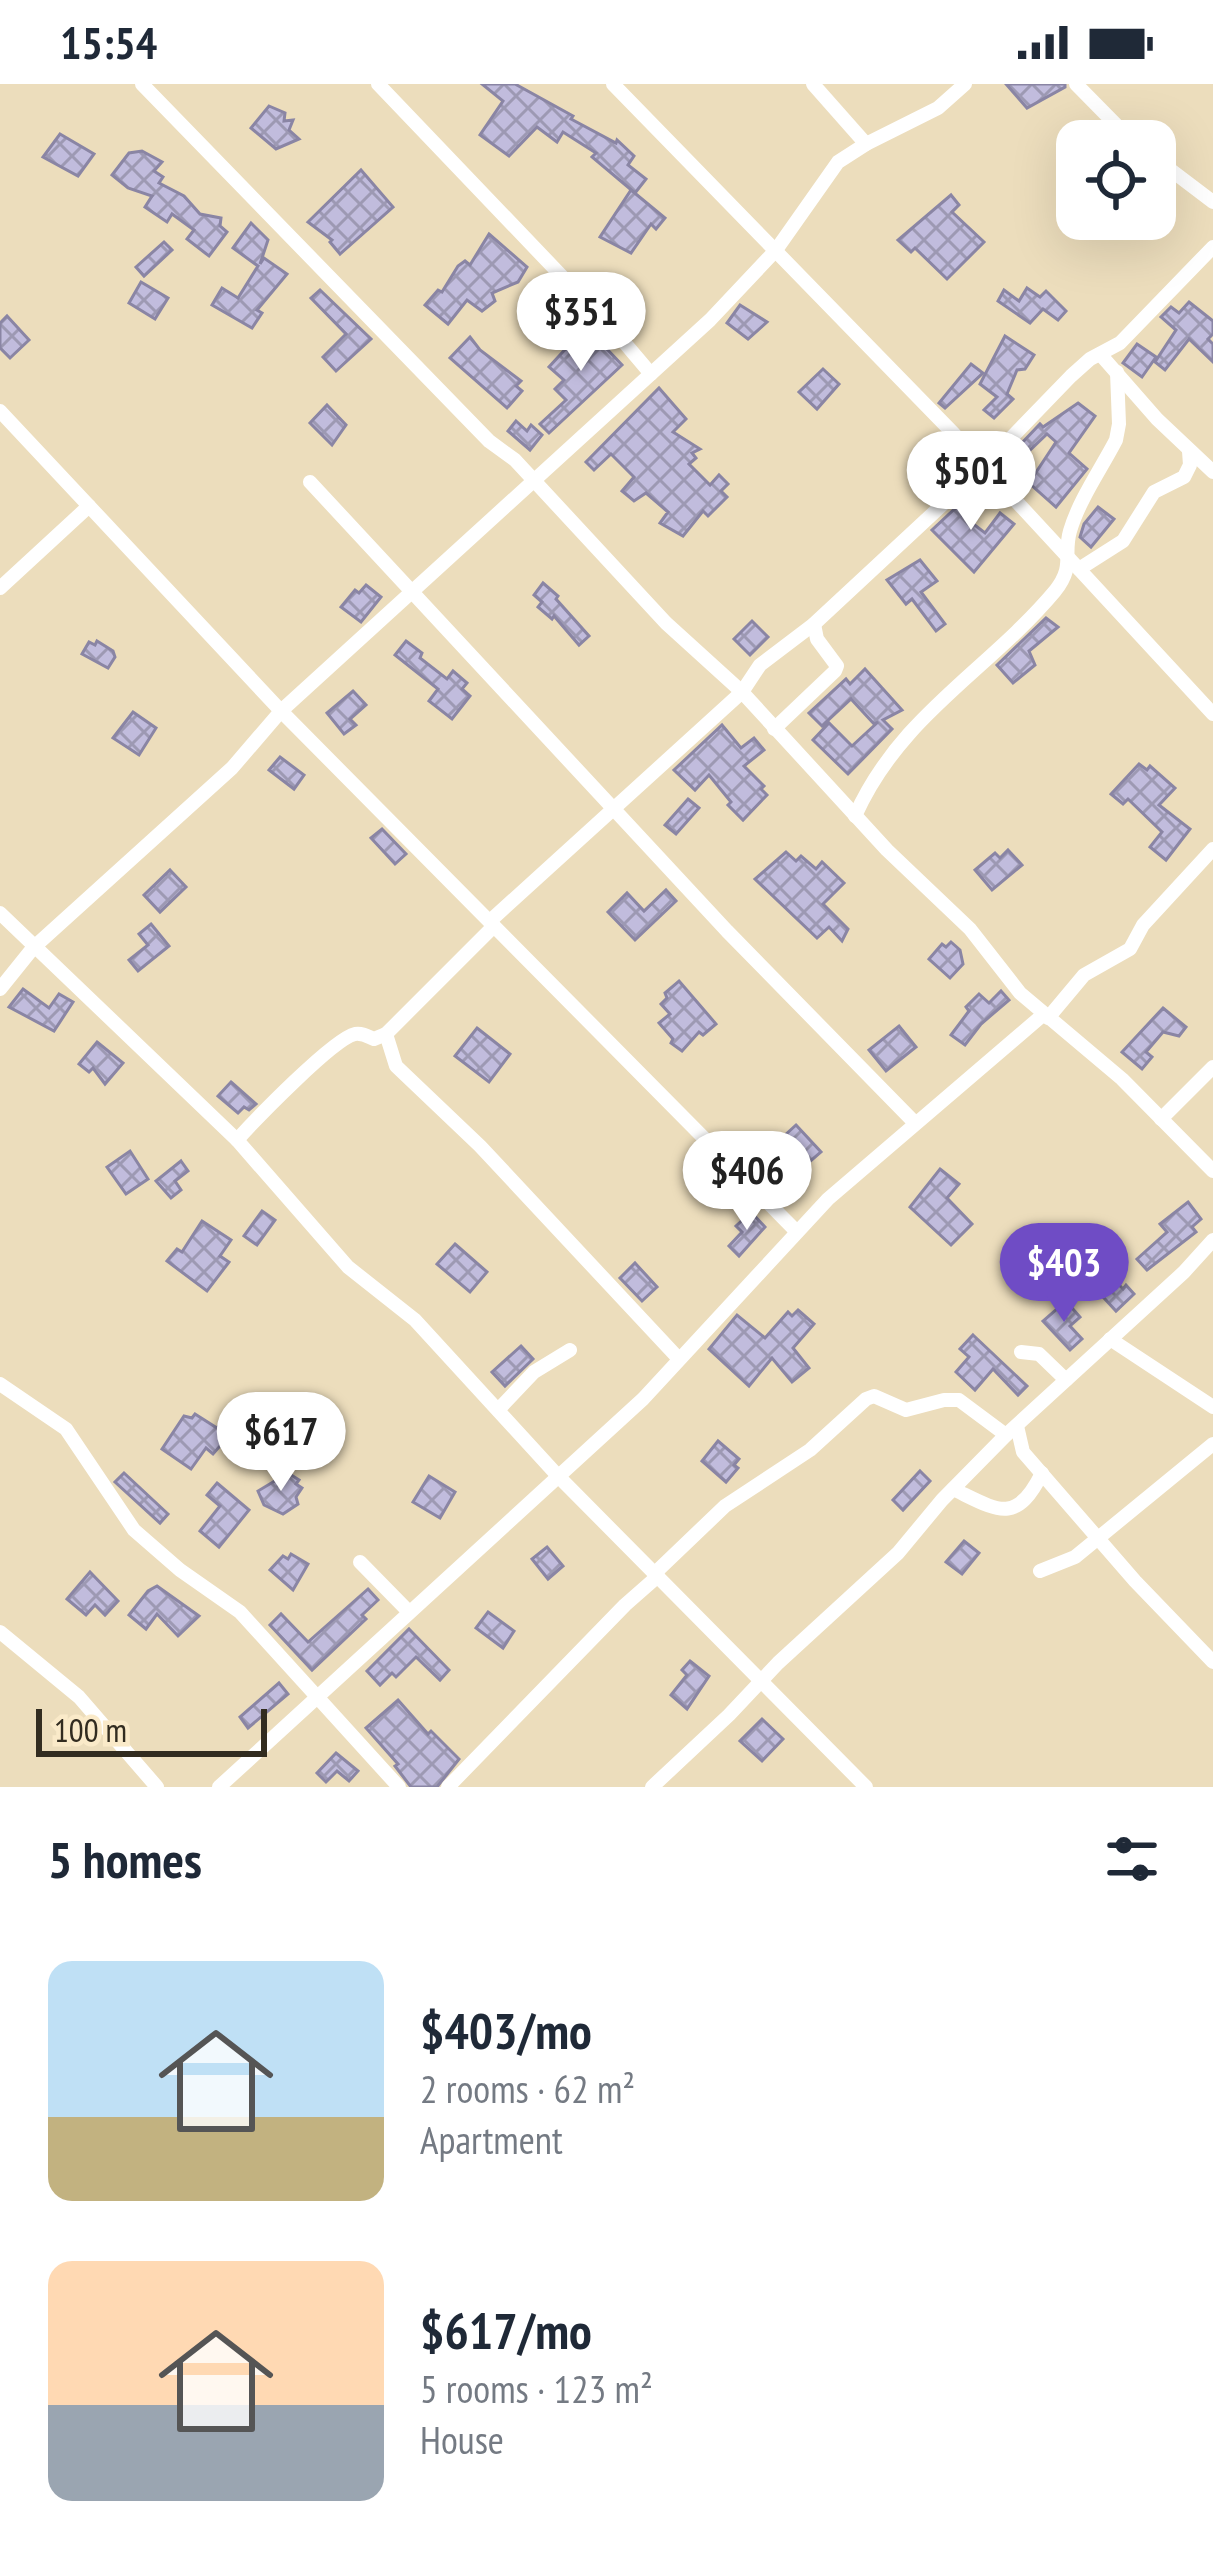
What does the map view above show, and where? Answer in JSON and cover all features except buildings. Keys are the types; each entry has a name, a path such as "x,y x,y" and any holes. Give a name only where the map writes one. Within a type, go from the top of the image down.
{"street":[{"path":"142,84 666,623 742,692 855,816 970,928 1020,993 1122,1079 1213,1171"},
{"path":"378,84 651,374"},
{"path":"613,84 984,466 1213,714"},
{"path":"813,84 866,143"},
{"path":"0,989 33,948 172,826 281,711 651,374 776,250 838,163 866,143 938,108 964,84"},
{"path":"1076,84 1111,120"},
{"path":"1176,174 1213,202"},
{"path":"237,1140 335,1046 351,1035 364,1034 374,1040 386,1034 492,924 742,692 760,665 814,624 984,466 1071,376 1120,343 1213,248"},
{"path":"1100,354 1213,472"},
{"path":"1075,565 1069,534 1116,440 1117,372"},
{"path":"0,411 281,711 796,1232"},
{"path":"855,816 901,740 926,711 1018,630 1075,565 1123,541 1154,492 1184,477 1190,465 1189,451"},
{"path":"310,482 727,931 915,1123"},
{"path":"0,588 89,506"},
{"path":"774,729 837,666 817,639 814,624"},
{"path":"219,1787 643,1399 796,1232 915,1123 1046,1016 1084,975 1130,950 1143,925 1213,849"},
{"path":"0,913 237,1140 348,1267 415,1320 558,1476 866,1787"},
{"path":"386,1034 396,1066 480,1146 679,1360"},
{"path":"1161,1119 1213,1067"},
{"path":"652,1787 898,1553 952,1489 1012,1430 1213,1240"},
{"path":"1110,1340 1213,1407"},
{"path":"498,1410 534,1372 570,1350"},
{"path":"1021,1352 1039,1354 1066,1380"},
{"path":"2,1390 66,1429 134,1530 240,1612 399,1787"},
{"path":"448,1787 725,1506 810,1450 874,1396 906,1410 958,1400 1012,1430 1023,1452 1213,1662"},
{"path":"1040,1571 1076,1557 1213,1444"},
{"path":"952,1489 1006,1510 1027,1501 1042,1473"},
{"path":"360,1562 409,1612"},
{"path":"0,1632 79,1696 157,1787"}]}
